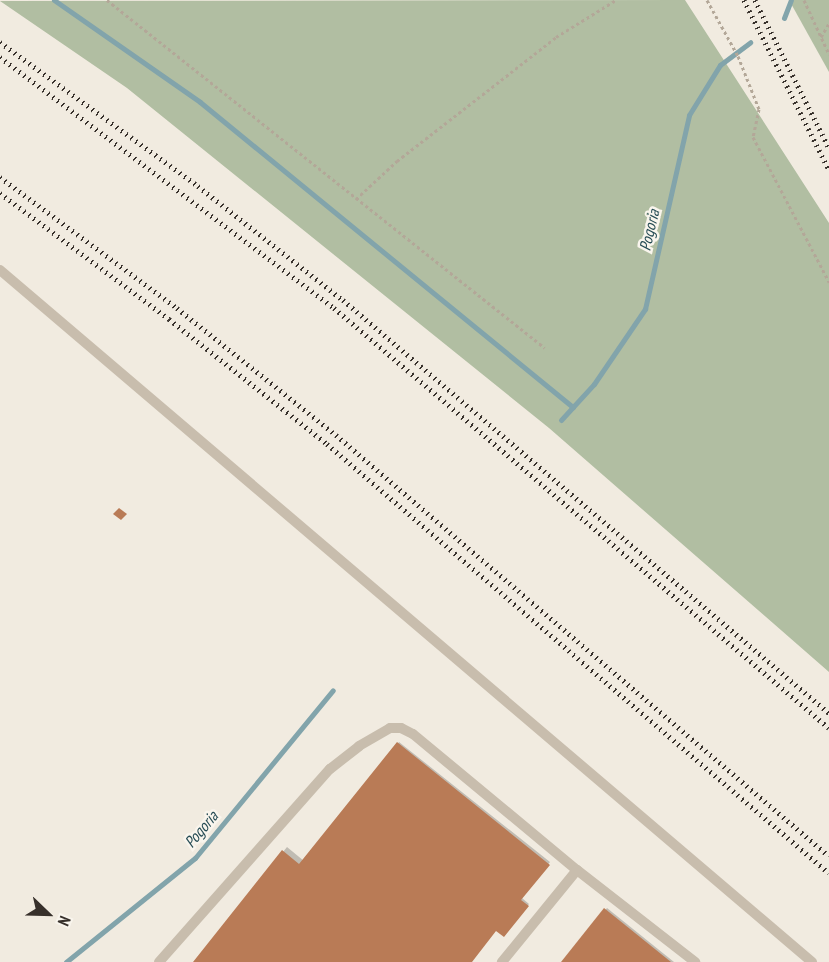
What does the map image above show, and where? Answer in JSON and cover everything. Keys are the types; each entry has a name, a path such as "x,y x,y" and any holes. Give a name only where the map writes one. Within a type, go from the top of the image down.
{"lane":[{"path":"0,270 812,962"},
{"path":"159,962 330,769 390,729 413,734 577,870 695,962"},
{"path":"502,962 577,870"}],"path":[{"path":"107,0 545,348"},
{"path":"356,199 397,161 556,37 616,0"},
{"path":"707,0 733,45 759,109 753,137 829,282"},
{"path":"804,0 829,54"},
{"path":"821,37 829,24"}],"green space":[{"path":"685,0 829,223 829,672 549,428 127,88 0,1"},
{"path":"789,0 829,0 829,72"}],"building":[{"path":"119,508 127,514 121,520 113,514"},
{"path":"397,742 550,865 521,900 529,906 504,937 496,931 472,962 193,962 282,850 299,864"},
{"path":"604,908 671,962 561,962"}],"waterway":[{"path":"54,0 200,102 573,407"},
{"name":"Pogoria","path":"784,18 791,0"},
{"name":"Pogoria","path":"561,420 594,384 645,309 689,115 720,65 750,42"},
{"name":"Pogoria","path":"66,962 195,858 333,690"}],"railway":[{"path":"744,0 829,170"},
{"path":"755,0 829,148"},
{"path":"0,42 198,186 343,300 829,713"},
{"path":"0,57 334,308 829,728"},
{"path":"0,177 177,308 336,435 829,856"},
{"path":"0,193 169,319 327,444 829,873"}]}
